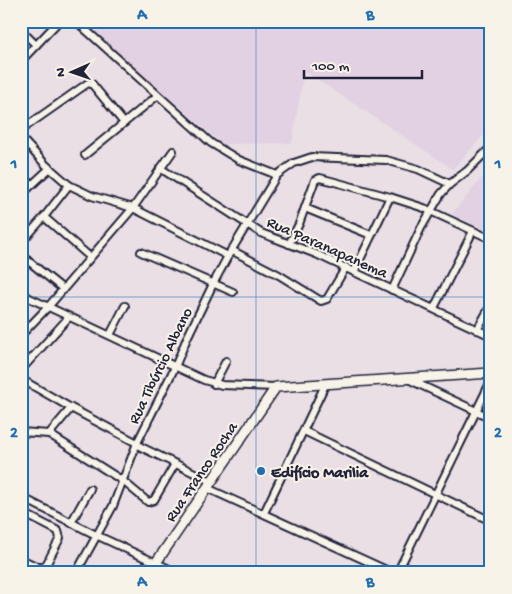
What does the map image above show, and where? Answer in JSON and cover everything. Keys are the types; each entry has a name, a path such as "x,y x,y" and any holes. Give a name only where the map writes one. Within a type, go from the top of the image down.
{"main road":[{"path":"276,387 491,373"},
{"name":"Rua Franco Rocha","path":"149,573 276,387"}],"street":[{"path":"21,60 59,21"},
{"path":"76,21 157,96 211,143 228,154 277,175 294,163 312,157 386,160 418,168 450,184"},
{"path":"21,30 36,45"},
{"path":"21,130 84,84 92,84 124,124"},
{"path":"85,155 157,96"},
{"path":"21,138 69,185 92,196 133,208 279,275 321,301 327,299 346,268"},
{"path":"392,290 430,211 450,184 467,171 491,147"},
{"path":"21,335 64,289 133,208 173,151"},
{"path":"21,195 50,168"},
{"name":"Rua Paranapanema","path":"160,168 261,233 346,268 491,336"},
{"name":"Rua Tibúrcio Albano","path":"76,573 113,506 137,443 214,284 230,253 277,175"},
{"path":"289,244 315,180 324,180 390,197 430,211 491,239"},
{"path":"21,243 69,185"},
{"path":"354,272 390,197"},
{"path":"305,208 371,235"},
{"path":"44,217 90,257"},
{"path":"434,308 473,231"},
{"path":"141,252 233,292"},
{"path":"21,255 64,289"},
{"path":"21,294 214,384 276,387"},
{"path":"477,330 491,305"},
{"path":"110,335 125,306"},
{"path":"21,370 70,317"},
{"path":"214,384 226,361"},
{"path":"21,379 137,443 141,447 175,464 209,485 335,547 393,573"},
{"path":"408,379 491,418"},
{"path":"397,573 491,381"},
{"path":"264,513 326,383"},
{"path":"49,434 71,408"},
{"path":"304,431 491,521"},
{"path":"21,432 49,434 123,481 145,500 151,502 175,464"},
{"path":"72,523 90,489"},
{"path":"21,496 96,535 178,573"},
{"path":"21,512 58,530 60,538 45,567 38,567 21,559"}],"shaded area":[{"path":"82,21 491,21 491,127 453,169 304,71 292,143 222,144"},
{"path":"491,167 491,233 452,214"}],"place":[{"name":"Edifício Marilia","path":"261,471"}]}
